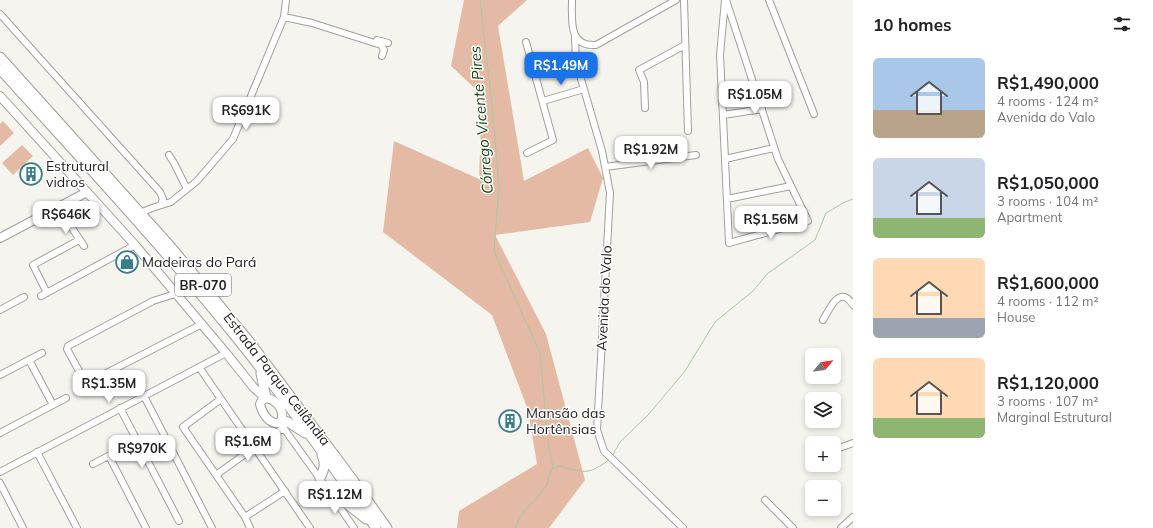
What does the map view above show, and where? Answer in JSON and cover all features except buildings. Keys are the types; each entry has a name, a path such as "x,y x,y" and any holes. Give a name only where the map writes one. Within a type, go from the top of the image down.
{"highway":[{"name":"Estrada Parque Ceilândia","path":"0,57 140,213 264,360 387,528"},
{"name":"Estrada Parque Ceilândia","path":"0,69 165,252 258,366 315,442 375,527"},
{"path":"258,366 264,385 264,398"},
{"path":"282,424 294,425 315,442 324,459 324,469 320,478"},
{"path":"330,493 337,496 375,527"}],"main road":[{"path":"0,96 135,245 172,294 202,324 254,388 264,398 274,400 282,414 282,424 272,422 264,415 260,407 264,398"},
{"path":"0,238 87,192"}],"street":[{"path":"140,213 171,202 197,181 233,139 285,15 286,0"},
{"name":"Avenida do Valo","path":"572,0 572,20 575,37 576,62 602,151 610,194 597,430 604,450 683,528"},
{"path":"575,37 582,44 589,46 596,45 676,0"},
{"path":"684,0 688,131"},
{"path":"726,0 778,159 808,221 729,243 720,55 726,0"},
{"path":"769,0 814,114"},
{"path":"0,14 160,192 163,198 161,205"},
{"path":"285,15 388,43"},
{"path":"285,15 381,45 384,50 382,56"},
{"path":"526,42 553,140 527,153"},
{"path":"645,108 644,82 639,70 685,45"},
{"path":"543,101 584,89"},
{"path":"723,115 762,109"},
{"path":"725,159 774,148"},
{"path":"169,155 187,189"},
{"path":"605,167 696,155"},
{"path":"727,199 791,186"},
{"path":"55,209 84,246"},
{"path":"47,293 33,265 80,240"},
{"path":"41,296 135,245"},
{"path":"172,294 153,301 68,346 67,349 85,382 89,382 202,324"},
{"path":"824,320 835,300 841,296 846,297 853,305"},
{"path":"0,310 24,297"},
{"path":"0,375 42,353"},
{"path":"0,472 226,353"},
{"path":"29,360 53,405"},
{"path":"199,367 310,528"},
{"path":"144,396 212,528"},
{"path":"0,433 66,398"},
{"path":"221,399 183,427 246,517 250,528"},
{"path":"120,408 179,521"},
{"path":"216,475 270,436 272,432 282,424 354,528"},
{"path":"93,464 137,441"},
{"path":"842,446 853,443"},
{"path":"38,452 77,528"},
{"path":"109,456 146,528"},
{"path":"0,483 23,528"},
{"path":"246,517 285,491"},
{"path":"765,500 793,528"},
{"path":"841,528 853,517"}],"shaded area":[{"path":"464,0 527,0 498,26 524,181 588,148 603,178 590,222 495,235 546,334 585,480 549,528 457,528 459,511 537,464 528,410 492,315 383,232 394,141 479,179 482,95 451,66"},
{"path":"3,121 14,133 0,146 0,124"},
{"path":"22,145 33,156 13,175 2,163"}],"waterway":[{"name":"Córrego Vicente Pires","path":"480,0 492,105 499,186 494,251 540,353 548,442 553,468"},
{"path":"612,456 620,442 649,414 685,371 715,322 753,291 767,274 815,240 826,213 853,199"},
{"name":"Córrego Vicente Pires","path":"515,528 521,516 548,483 552,469 559,466 587,471 594,469 609,460"}],"place":[{"name":"Estrutural vidros","path":"31,174"},
{"name":"Madeiras do Pará","path":"127,262"},
{"name":"Mansão das Hortênsias","path":"510,421"}]}
